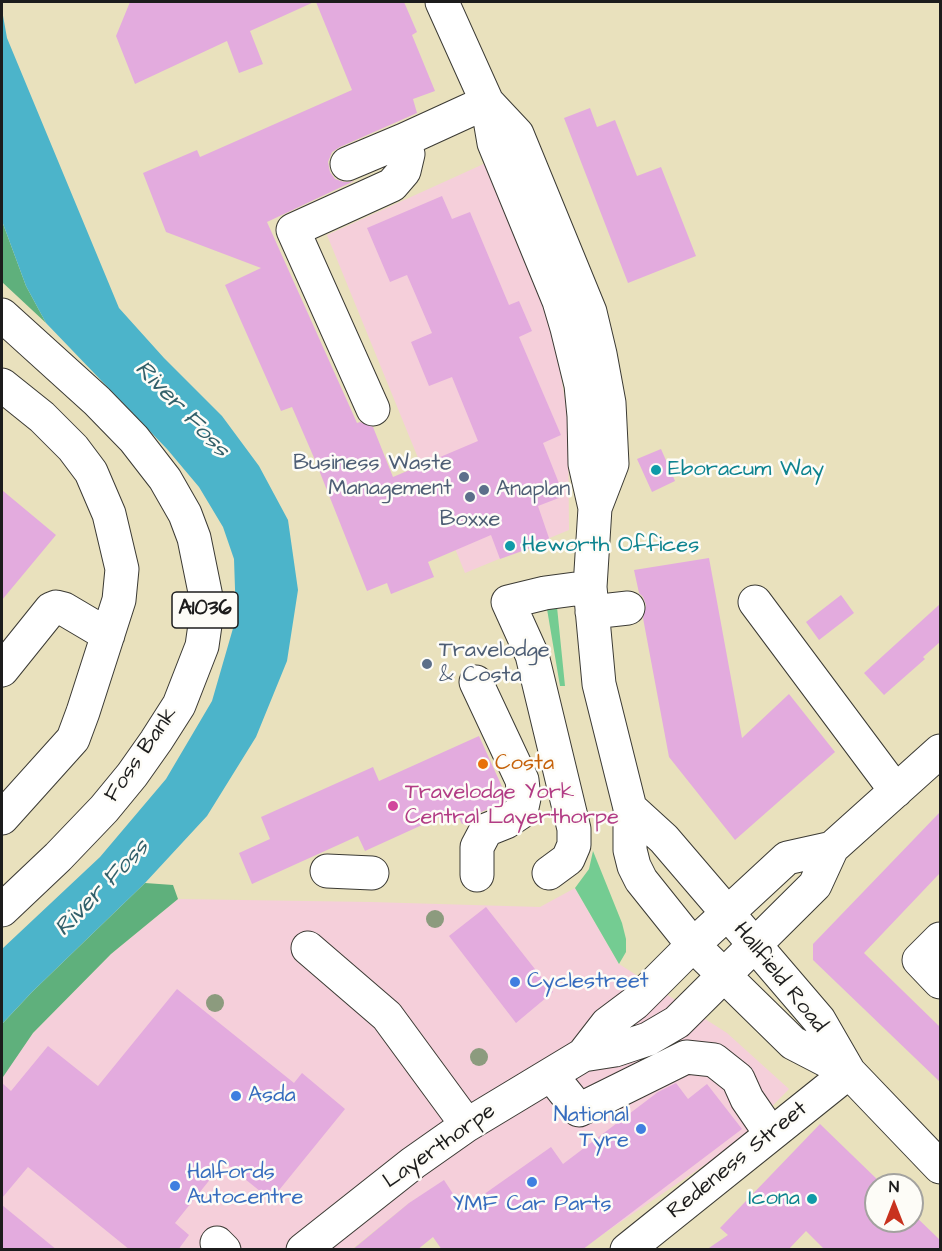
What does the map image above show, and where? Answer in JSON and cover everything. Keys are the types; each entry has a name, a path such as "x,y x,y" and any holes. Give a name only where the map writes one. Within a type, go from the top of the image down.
{"street":[{"path":"442,2 487,102 494,143 559,301 581,385 585,464 595,508 591,600 599,684 630,808 630,850 634,866 641,880 693,945 724,976"},
{"path":"347,164 487,102"},
{"path":"373,409 294,230 392,185 404,171 408,154 404,140"},
{"name":"Foss Bank","path":"2,315 134,439 165,479 185,514 194,538 206,597 205,625 198,657 179,705 156,741 132,775 104,808 58,857 2,910"},
{"path":"2,385 42,417 73,448 91,472 109,514 122,569 120,600 73,739 2,818"},
{"path":"549,873 568,859 574,845 574,829 532,655 508,602 545,592 628,609"},
{"path":"755,602 896,791"},
{"path":"2,670 51,609 64,609 108,635"},
{"path":"476,682 522,780 524,798 521,812 507,822 486,830 477,847 477,875"},
{"name":"Layerthorpe","path":"583,1055 615,1050 648,1039 677,1022 815,885 832,848 940,751"},
{"path":"630,808 664,839 727,915"},
{"name":"Layerthorpe","path":"303,1250 413,1163 467,1125 583,1055 601,1030 635,1003 693,945 787,858 832,848"},
{"path":"327,871 372,873"},
{"name":"Hallfield Road","path":"727,915 819,1020 849,1072 940,1167"},
{"path":"940,939 919,960 940,982"},
{"path":"308,948 387,1016 467,1125"},
{"name":"Hallfield Road","path":"724,976 793,1043 849,1072"},
{"path":"551,1075 579,1110 686,1057 714,1060 738,1079 747,1099 771,1134"},
{"name":"Redeness Street","path":"627,1250 849,1072"}],"shaded area":[{"path":"488,162 547,295 568,417 569,530 465,573 327,235"},
{"path":"575,888 619,964 727,1033 789,1089 734,1145 581,1249 409,1203 352,1249 2,1250 2,1076 33,1033 111,954 178,899 540,907"}],"green space":[{"path":"2,221 26,286 46,323 2,282"},
{"path":"557,607 565,686 560,686 547,609"},
{"path":"593,851 622,923 626,939 626,952 619,964 575,888 589,869"},
{"path":"145,883 173,885 178,899 111,954 33,1033 3,1077 2,1024"}],"water":[{"name":"River Foss","path":"2,10 7,38 119,308 164,358 222,416 259,466 288,520 298,590 287,661 256,737 207,816 145,883 2,1024 2,949 100,857 166,779 212,701 236,618 234,559 223,527 199,487 167,449 46,323 26,286 2,221"}],"building":[{"path":"130,2 314,2 250,31 263,64 239,73 227,41 135,84 116,36"},
{"path":"316,2 404,2 417,32 412,35 435,91 413,99 417,113 332,152 328,162 330,172 335,179 344,182 354,181 267,222 357,423 373,427 393,477 478,441 452,377 429,386 411,342 432,333 407,275 390,282 367,228 442,196 452,219 470,212 509,305 519,301 532,331 519,337 561,435 543,443 564,496 538,506 550,541 500,559 491,535 428,562 434,577 391,594 387,583 367,591 292,407 281,411 225,285 261,268 166,232 143,173 197,150 200,157 352,90"},
{"path":"590,108 597,127 615,120 637,176 661,167 696,256 628,283 564,118"},
{"name":"Eboracum Way","path":"661,449 675,481 652,492 637,459"},
{"path":"2,490 56,535 2,600"},
{"path":"709,558 742,738 789,694 835,752 735,840 669,757 643,618 646,605 639,593 634,570"},
{"path":"841,595 854,613 819,640 806,622"},
{"path":"940,604 940,642 923,657 925,659 884,695 864,673"},
{"name":"Travelodge York Central Layerthorpe","path":"479,736 504,791 504,801 462,824 455,810 365,851 358,836 252,884 239,853 270,839 261,817 373,767 379,781"},
{"path":"940,812 940,873 864,953 940,1027 940,1082 813,960 813,944"},
{"path":"486,907 553,992 516,1023 449,936"},
{"path":"177,989 294,1083 302,1073 345,1109 271,1200 224,1162 175,1223 189,1235 178,1250 130,1250 28,1167 2,1198 2,1083 11,1091 48,1046 98,1086"},
{"path":"676,1083 688,1099 707,1084 742,1129 582,1250 442,1250 433,1237 417,1250 352,1250 409,1203 444,1180 463,1209 551,1147 563,1164 658,1092"},
{"name":"Icona","path":"820,1124 871,1173 864,1173 864,1233 924,1233 924,1225 940,1240 940,1250 825,1250 806,1231 788,1250 706,1250 728,1235 720,1228"},
{"path":"2,1205 57,1250 2,1250"}],"place":[{"name":"Eboracum Way","path":"656,470"},
{"name":"Business Waste Management","path":"464,477"},
{"name":"Anaplan","path":"484,490"},
{"name":"Boxxe","path":"470,497"},
{"name":"Heworth Offices","path":"510,546"},
{"name":"Travelodge & Costa","path":"427,664"},
{"name":"Costa","path":"483,764"},
{"name":"Travelodge York Central Layerthorpe","path":"393,806"},
{"name":"Cyclestreet","path":"515,982"},
{"name":"Asda","path":"236,1096"},
{"name":"National Tyre","path":"641,1129"},
{"name":"YMF Car Parts","path":"532,1182"},
{"name":"Halfords Autocentre","path":"175,1186"},
{"name":"Icona","path":"812,1199"}]}
